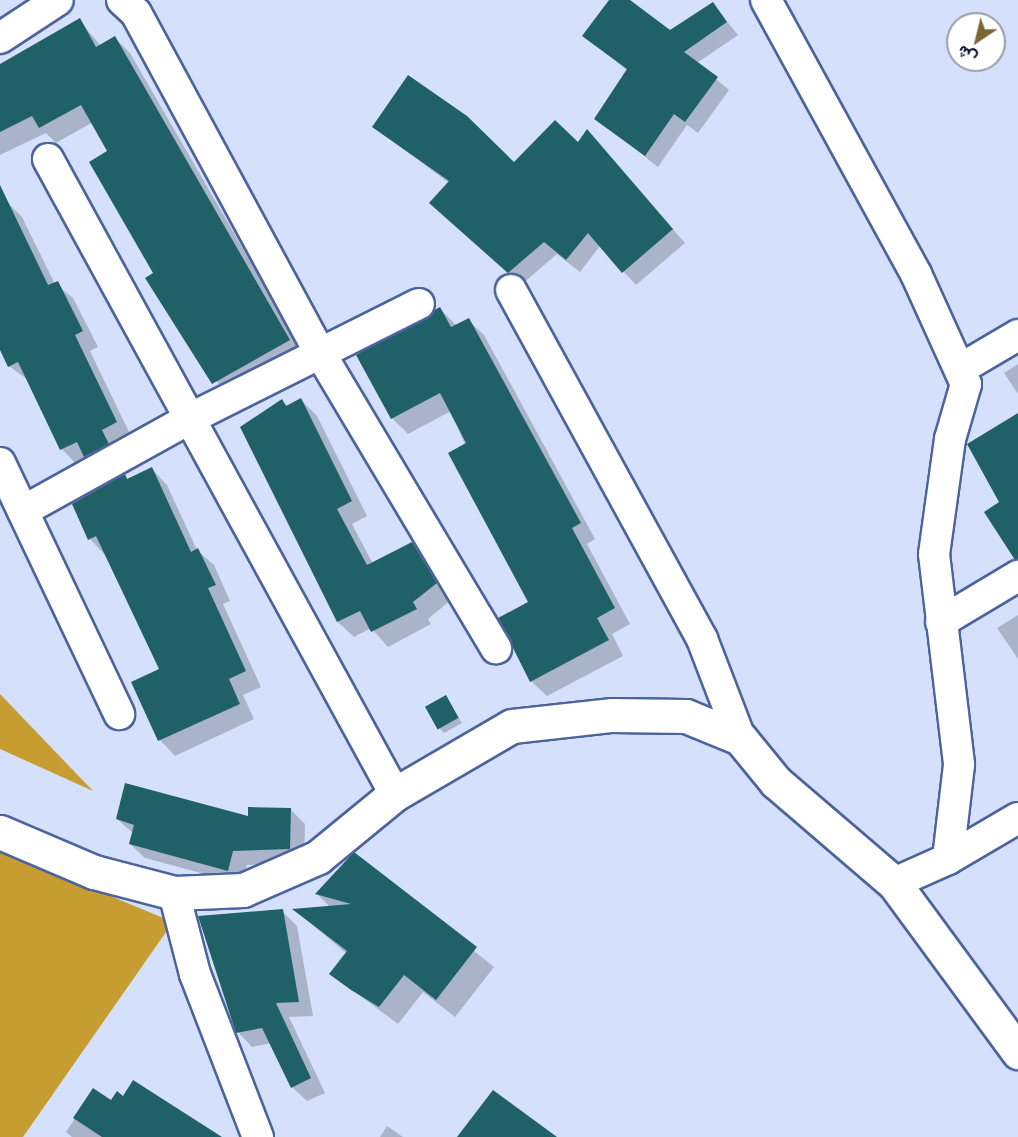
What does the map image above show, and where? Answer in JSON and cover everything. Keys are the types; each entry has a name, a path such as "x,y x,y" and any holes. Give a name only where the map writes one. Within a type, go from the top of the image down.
{"main road":[{"path":"0,832 94,872 174,893 243,890 318,857 395,795 512,726 612,715 686,716 740,738 776,782 894,883 1013,1037"}],"street":[{"path":"0,38 58,0"},
{"path":"122,0 136,13 320,353 496,648"},
{"path":"766,0 962,368 966,384 950,439 934,554 959,765 948,859"},
{"path":"48,159 395,795"},
{"path":"511,290 702,639 740,738"},
{"path":"23,511 189,419 419,304"},
{"path":"962,368 1018,335"},
{"path":"0,463 119,714"},
{"path":"941,622 1018,576"},
{"path":"894,883 948,859 1018,818"},
{"path":"174,893 195,974 258,1137"}],"shaded area":[{"path":"0,694 93,791 0,749"},
{"path":"0,850 173,922 23,1137 0,1137"}],"building":[{"path":"609,0 630,0 670,30 713,2 727,22 684,52 718,77 685,122 674,114 645,156 594,119 627,69 582,36"},
{"path":"80,18 96,47 115,36 290,340 212,384 145,278 153,273 89,162 107,151 81,105 39,128 32,116 0,132 0,64"},
{"path":"408,75 467,116 514,162 555,120 578,142 587,129 673,229 622,273 588,233 566,260 544,242 508,273 429,203 449,181 372,127"},
{"path":"0,185 48,285 58,281 83,331 75,335 117,422 102,430 109,444 84,457 77,442 60,450 18,362 8,367 0,350"},
{"path":"440,307 451,327 469,318 581,523 572,528 615,608 597,618 609,640 530,682 498,618 528,602 448,453 466,443 440,393 391,419 356,355"},
{"path":"301,398 352,501 337,509 367,565 412,542 437,583 413,602 417,609 371,632 360,611 337,622 240,427 282,399 286,406"},
{"path":"1018,413 1018,559 1015,560 984,512 999,502 967,444"},
{"path":"152,467 191,552 198,548 216,585 208,588 246,671 229,679 240,704 158,741 131,682 159,669 96,536 88,540 72,504 125,474 127,479"},
{"path":"446,695 459,718 438,729 425,707"},
{"path":"125,783 248,816 248,807 291,808 290,849 233,851 228,871 129,844 134,825 116,819"},
{"path":"354,852 477,947 436,1000 404,975 379,1007 351,990 329,974 347,951 292,909 351,904 315,894"},
{"path":"283,909 299,1002 276,1003 311,1078 291,1088 262,1028 236,1033 198,916"},
{"path":"133,1080 222,1137 102,1137 73,1118 93,1088 111,1100 117,1091 123,1096"},
{"path":"493,1090 557,1137 457,1137"}]}
